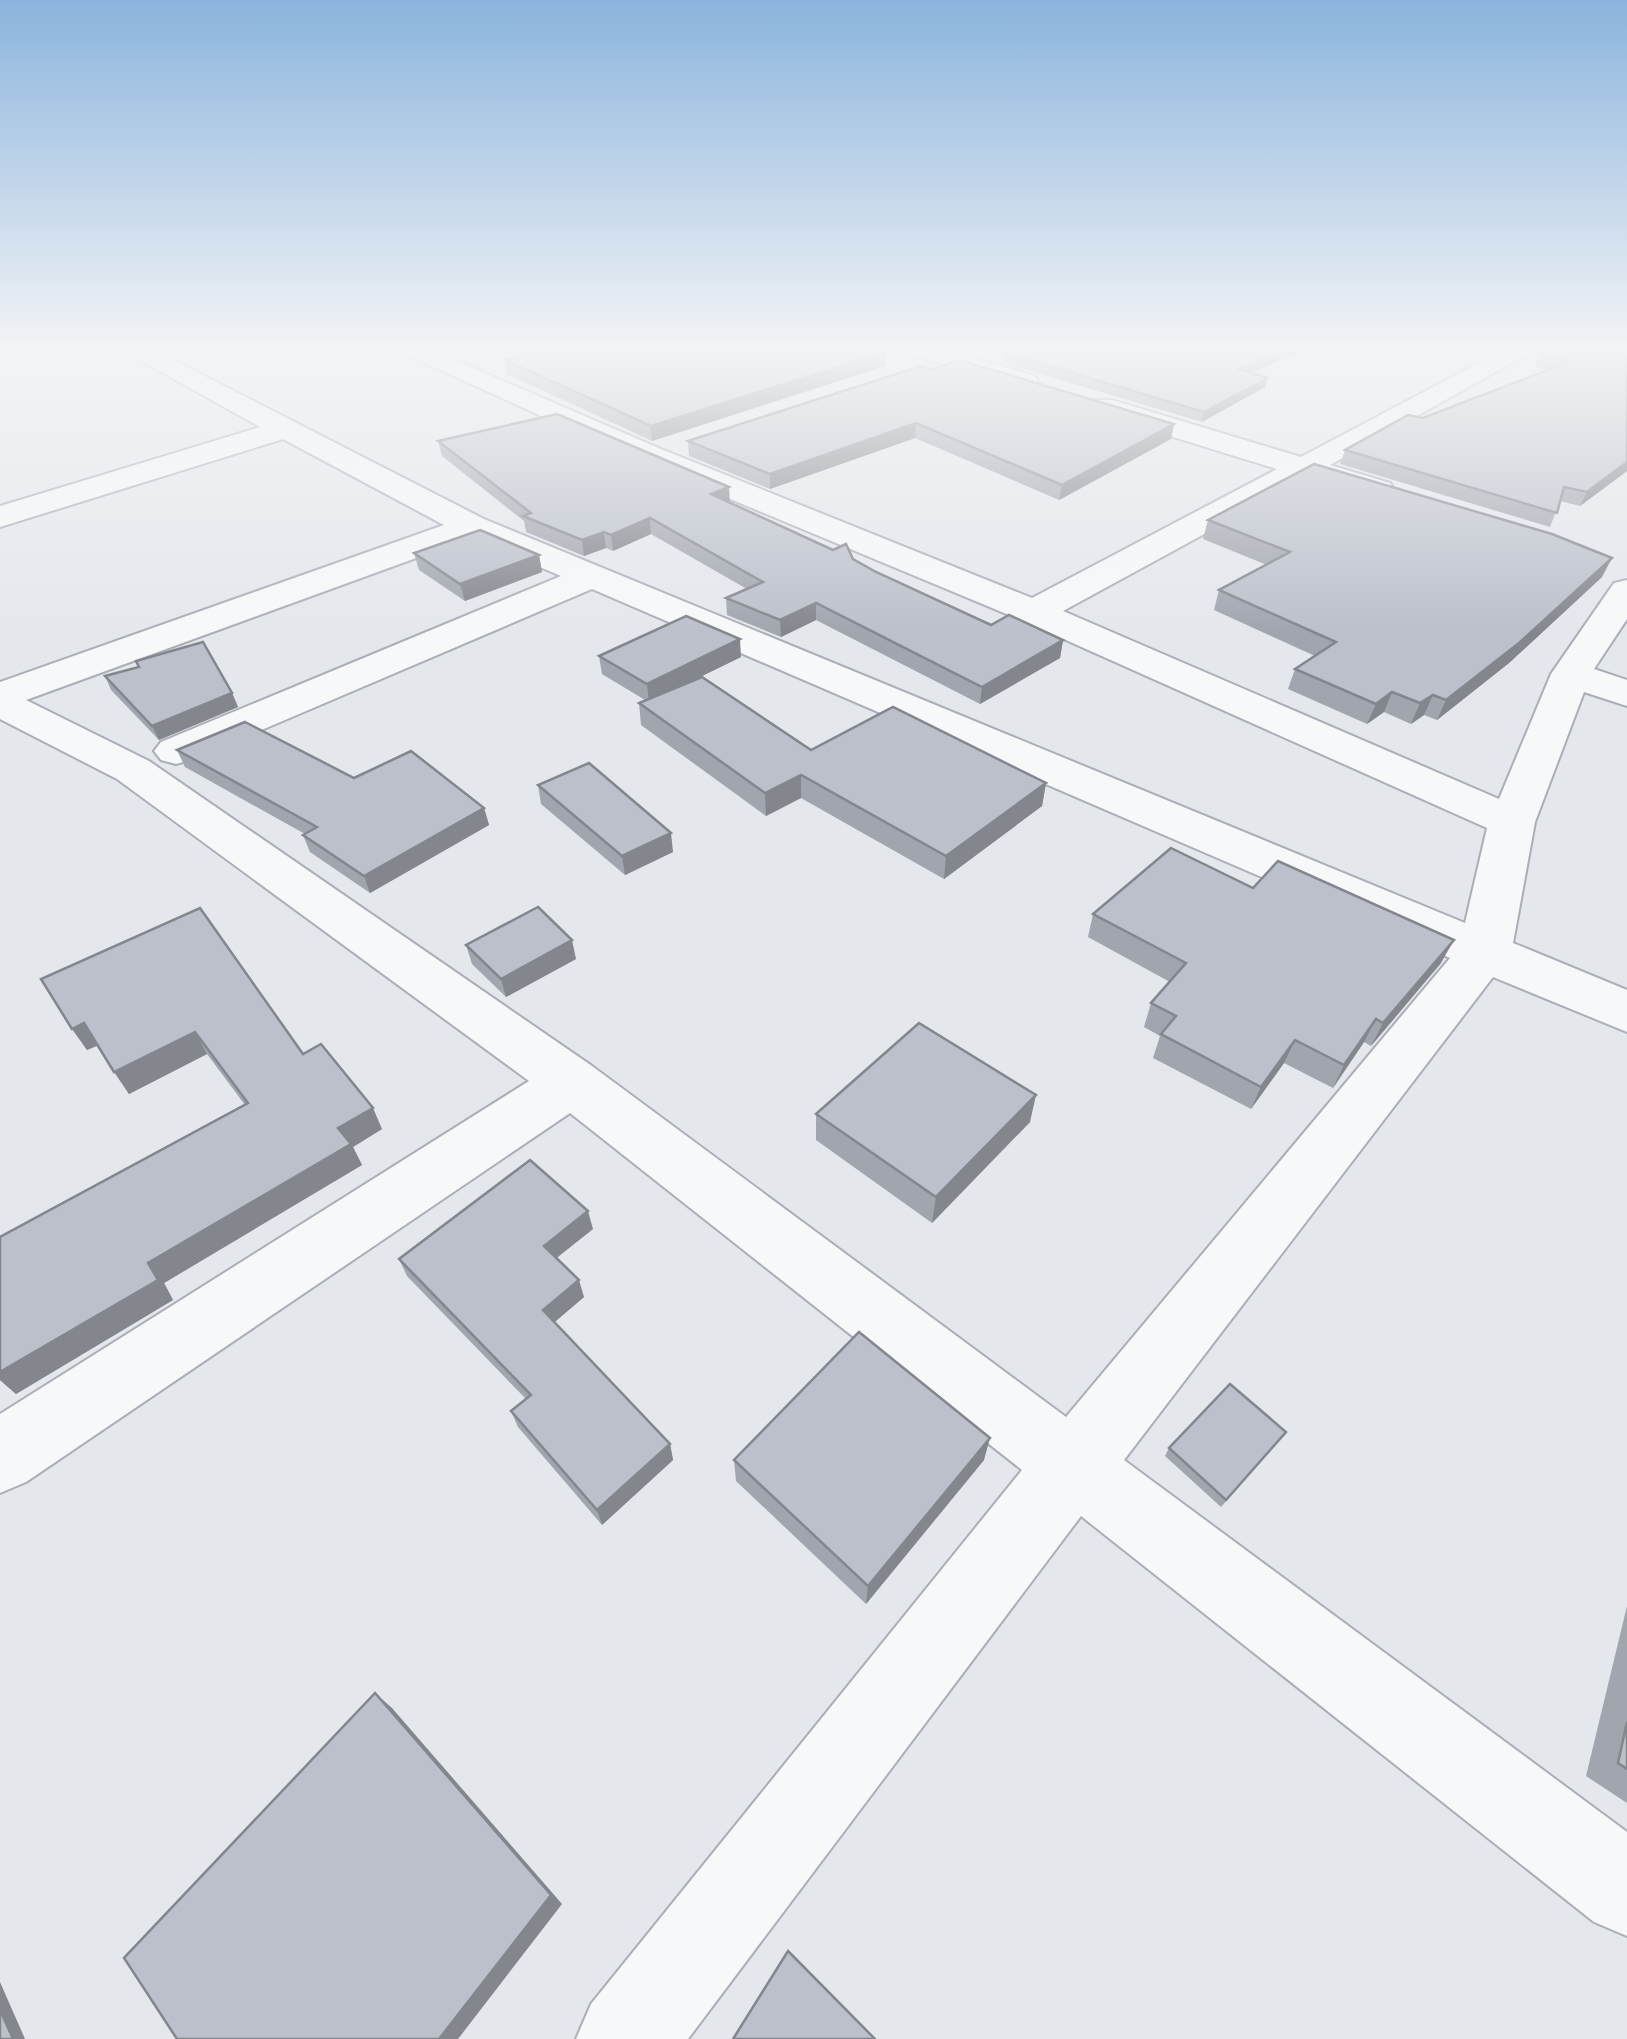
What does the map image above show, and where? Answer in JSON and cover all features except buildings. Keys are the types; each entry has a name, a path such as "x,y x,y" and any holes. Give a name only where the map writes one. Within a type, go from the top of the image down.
{"street":[{"path":"0,517 235,444"},
{"path":"313,444 472,526 1627,1012"},
{"path":"623,444 1034,612 1512,822"},
{"path":"650,456 684,444"},
{"path":"1228,444 1408,499"},
{"path":"1034,612 1341,444"},
{"path":"0,700 472,526"},
{"path":"133,770 593,576"},
{"path":"626,2039 1073,1466 1485,952 1512,822 1571,674 1627,590"},
{"path":"1571,674 1627,694"},
{"path":"0,700 133,770 572,1082 1627,1889"},
{"path":"0,1456 572,1082"}]}
